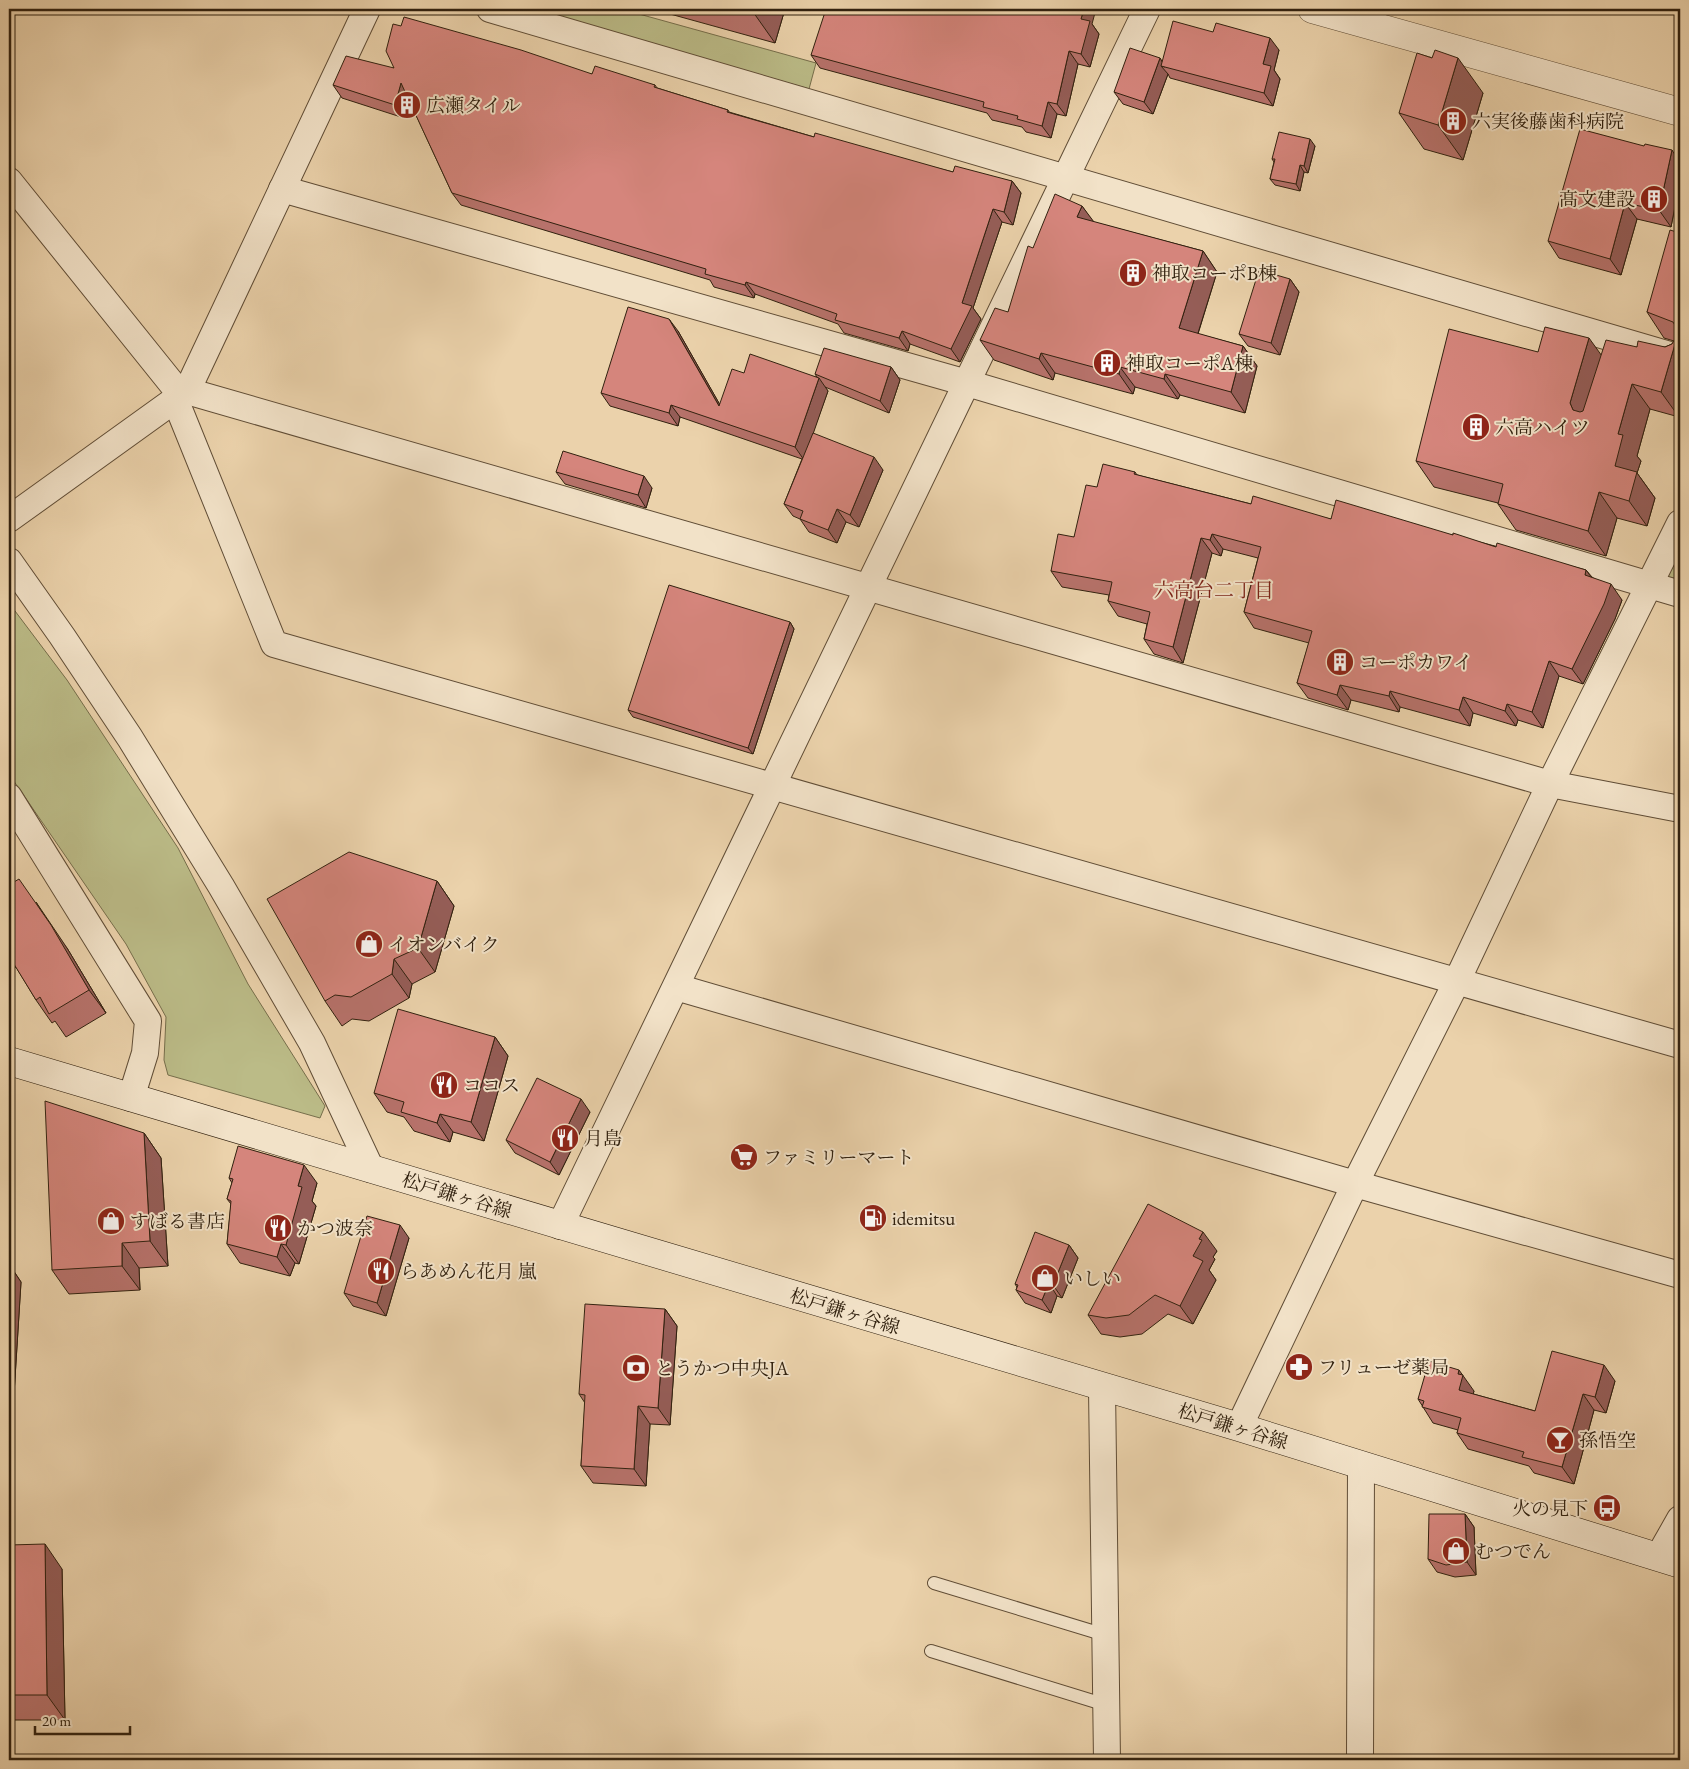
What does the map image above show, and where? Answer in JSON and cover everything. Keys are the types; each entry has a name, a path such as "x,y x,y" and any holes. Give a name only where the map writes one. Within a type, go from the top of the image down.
{"main road":[{"path":"1312,9 1680,112"},
{"name":"松戸鎌ヶ谷線","path":"9,1061 1238,1427 1670,1560"}],"street":[{"path":"9,519 181,395 367,9"},
{"path":"490,9 1621,346 1680,358"},
{"path":"560,1226 1147,9"},
{"path":"9,181 181,395 274,644 1456,983 1680,1045"},
{"path":"282,188 967,383 1680,594"},
{"path":"181,395 868,587 1550,784 1680,809"},
{"path":"1238,1427 1355,1184 1456,983 1550,784 1680,522"},
{"path":"9,561 130,738 221,886 312,1043 371,1170"},
{"path":"9,797 148,1021 145,1053 131,1098"},
{"path":"676,987 1355,1184 1680,1275"},
{"path":"1102,1388 1107,1760"},
{"path":"1360,1760 1361,1466"},
{"path":"1670,1560 1680,1519"}],"lane":[{"path":"934,1583 1105,1636"},
{"path":"931,1651 1106,1704"}],"green space":[{"path":"559,9 621,9 816,63 809,89 557,16"},
{"path":"1680,523 1680,594 1649,585"},
{"path":"9,603 67,680 178,848 248,984 325,1106 320,1118 168,1075 164,1060 166,1017 126,944 9,774"}],"building":[{"path":"826,9 1084,9 1081,19 1090,21 1081,54 1069,51 1057,104 1048,102 1042,126 1017,119 1018,116 983,107 984,102 811,55"},
{"path":"404,17 521,50 592,74 595,66 728,110 727,112 814,137 815,133 953,172 955,166 1012,181 1004,212 993,209 962,303 972,306 951,349 902,331 899,338 835,320 837,314 746,282 745,285 705,274 706,269 452,193 401,83 395,105 333,85 346,56 394,68 386,51 393,24 401,26"},
{"path":"1173,21 1213,32 1216,23 1270,38 1263,64 1271,66 1264,93 1161,66"},
{"path":"1130,48 1160,58 1144,102 1114,92"},
{"path":"1435,50 1458,58 1438,125 1399,113 1417,53 1432,58"},
{"path":"1580,129 1644,146 1645,144 1672,150 1659,210 1625,203 1610,259 1548,241"},
{"path":"1279,132 1310,139 1304,166 1300,165 1296,184 1270,179 1275,159 1272,159"},
{"path":"1055,194 1082,206 1077,217 1203,251 1179,328 1243,346 1231,392 1165,374 1164,379 1120,367 1119,374 1041,353 1039,359 980,340 995,308 1008,312 1028,246 1033,248"},
{"path":"1670,230 1680,233 1680,327 1661,392 1632,384 1618,434 1623,435 1615,466 1637,472 1629,501 1599,492 1588,531 1498,504 1503,484 1416,461 1449,329 1538,352 1545,327 1589,338 1570,403 1573,410 1580,412 1583,411 1606,340 1637,347 1638,341 1665,347 1672,344 1676,337 1677,329 1673,322 1647,312"},
{"path":"1259,270 1290,279 1271,343 1239,334"},
{"path":"628,307 669,319 719,406 732,369 744,373 750,354 819,378 795,447 671,405 669,413 601,393"},
{"path":"824,348 891,367 880,401 815,374"},
{"path":"813,433 874,457 850,515 837,509 828,530 800,519 803,511 784,504"},
{"path":"563,451 644,476 638,495 556,472"},
{"path":"1103,464 1135,472 1134,474 1251,504 1253,496 1331,519 1336,500 1453,535 1453,533 1496,547 1497,543 1586,570 1585,575 1611,584 1604,604 1572,669 1549,661 1532,712 1507,704 1505,711 1463,697 1459,710 1390,691 1389,696 1340,685 1337,695 1297,683 1312,631 1244,612 1261,547 1212,534 1210,540 1201,538 1173,647 1144,639 1150,612 1108,601 1112,582 1051,571 1058,534 1074,537 1086,485 1097,487"},
{"path":"669,585 790,622 748,748 628,710"},
{"name":"イオンバイク","path":"349,852 437,881 418,948 394,959 392,974 351,997 335,995 325,1001 267,899"},
{"path":"19,879 51,925 89,990 49,1014 40,997 36,1000 9,956 9,885"},
{"path":"398,1009 495,1037 471,1122 440,1114 437,1123 401,1112 404,1102 374,1093"},
{"path":"537,1078 581,1099 550,1162 506,1140"},
{"path":"45,1101 144,1133 150,1241 122,1243 122,1266 52,1270"},
{"path":"238,1146 304,1165 298,1186 302,1187 286,1245 281,1244 277,1257 227,1244 231,1201 227,1199 233,1179 229,1178"},
{"path":"1148,1204 1203,1232 1199,1239 1202,1240 1193,1256 1203,1261 1180,1306 1155,1295 1129,1315 1106,1318 1088,1315"},
{"path":"367,1216 400,1225 377,1303 344,1293"},
{"path":"1035,1232 1069,1245 1053,1285 1049,1283 1042,1300 1016,1290 1018,1285 1015,1284"},
{"path":"585,1304 665,1309 658,1408 638,1406 634,1469 581,1466 585,1395 579,1394"},
{"path":"1552,1351 1604,1365 1595,1397 1583,1394 1562,1467 1522,1457 1524,1452 1457,1433 1461,1418 1422,1407 1424,1401 1418,1399 1429,1361 1459,1370 1458,1374 1463,1375 1459,1390 1535,1411"},
{"path":"1429,1514 1465,1514 1467,1562 1446,1565 1428,1559"},
{"path":"45,1544 47,1695 9,1695 9,1545"}],"place":[{"name":"広瀬タイル","path":"407,105"},
{"name":"六実後藤歯科病院","path":"1453,121"},
{"name":"髙文建設","path":"1654,199"},
{"name":"神取コーポB棟","path":"1133,273"},
{"name":"神取コーポA棟","path":"1107,363"},
{"name":"六高ハイツ","path":"1476,427"},
{"name":"コーポカワイ","path":"1340,662"},
{"name":"イオンバイク","path":"369,944"},
{"name":"ココス","path":"444,1085"},
{"name":"月島","path":"565,1138"},
{"name":"ファミリーマート","path":"744,1157"},
{"name":"idemitsu","path":"873,1218"},
{"name":"すばる書店","path":"111,1221"},
{"name":"かつ波奈","path":"278,1228"},
{"name":"らあめん花月 嵐","path":"381,1271"},
{"name":"いしい","path":"1045,1278"},
{"name":"フリューゼ薬局","path":"1299,1367"},
{"name":"とうかつ中央JA","path":"636,1368"},
{"name":"孫悟空","path":"1560,1440"},
{"name":"火の見下","path":"1607,1508"},
{"name":"むつでん","path":"1456,1551"}],"district":[{"name":"六高台二丁目","path":"1214,590"}]}
